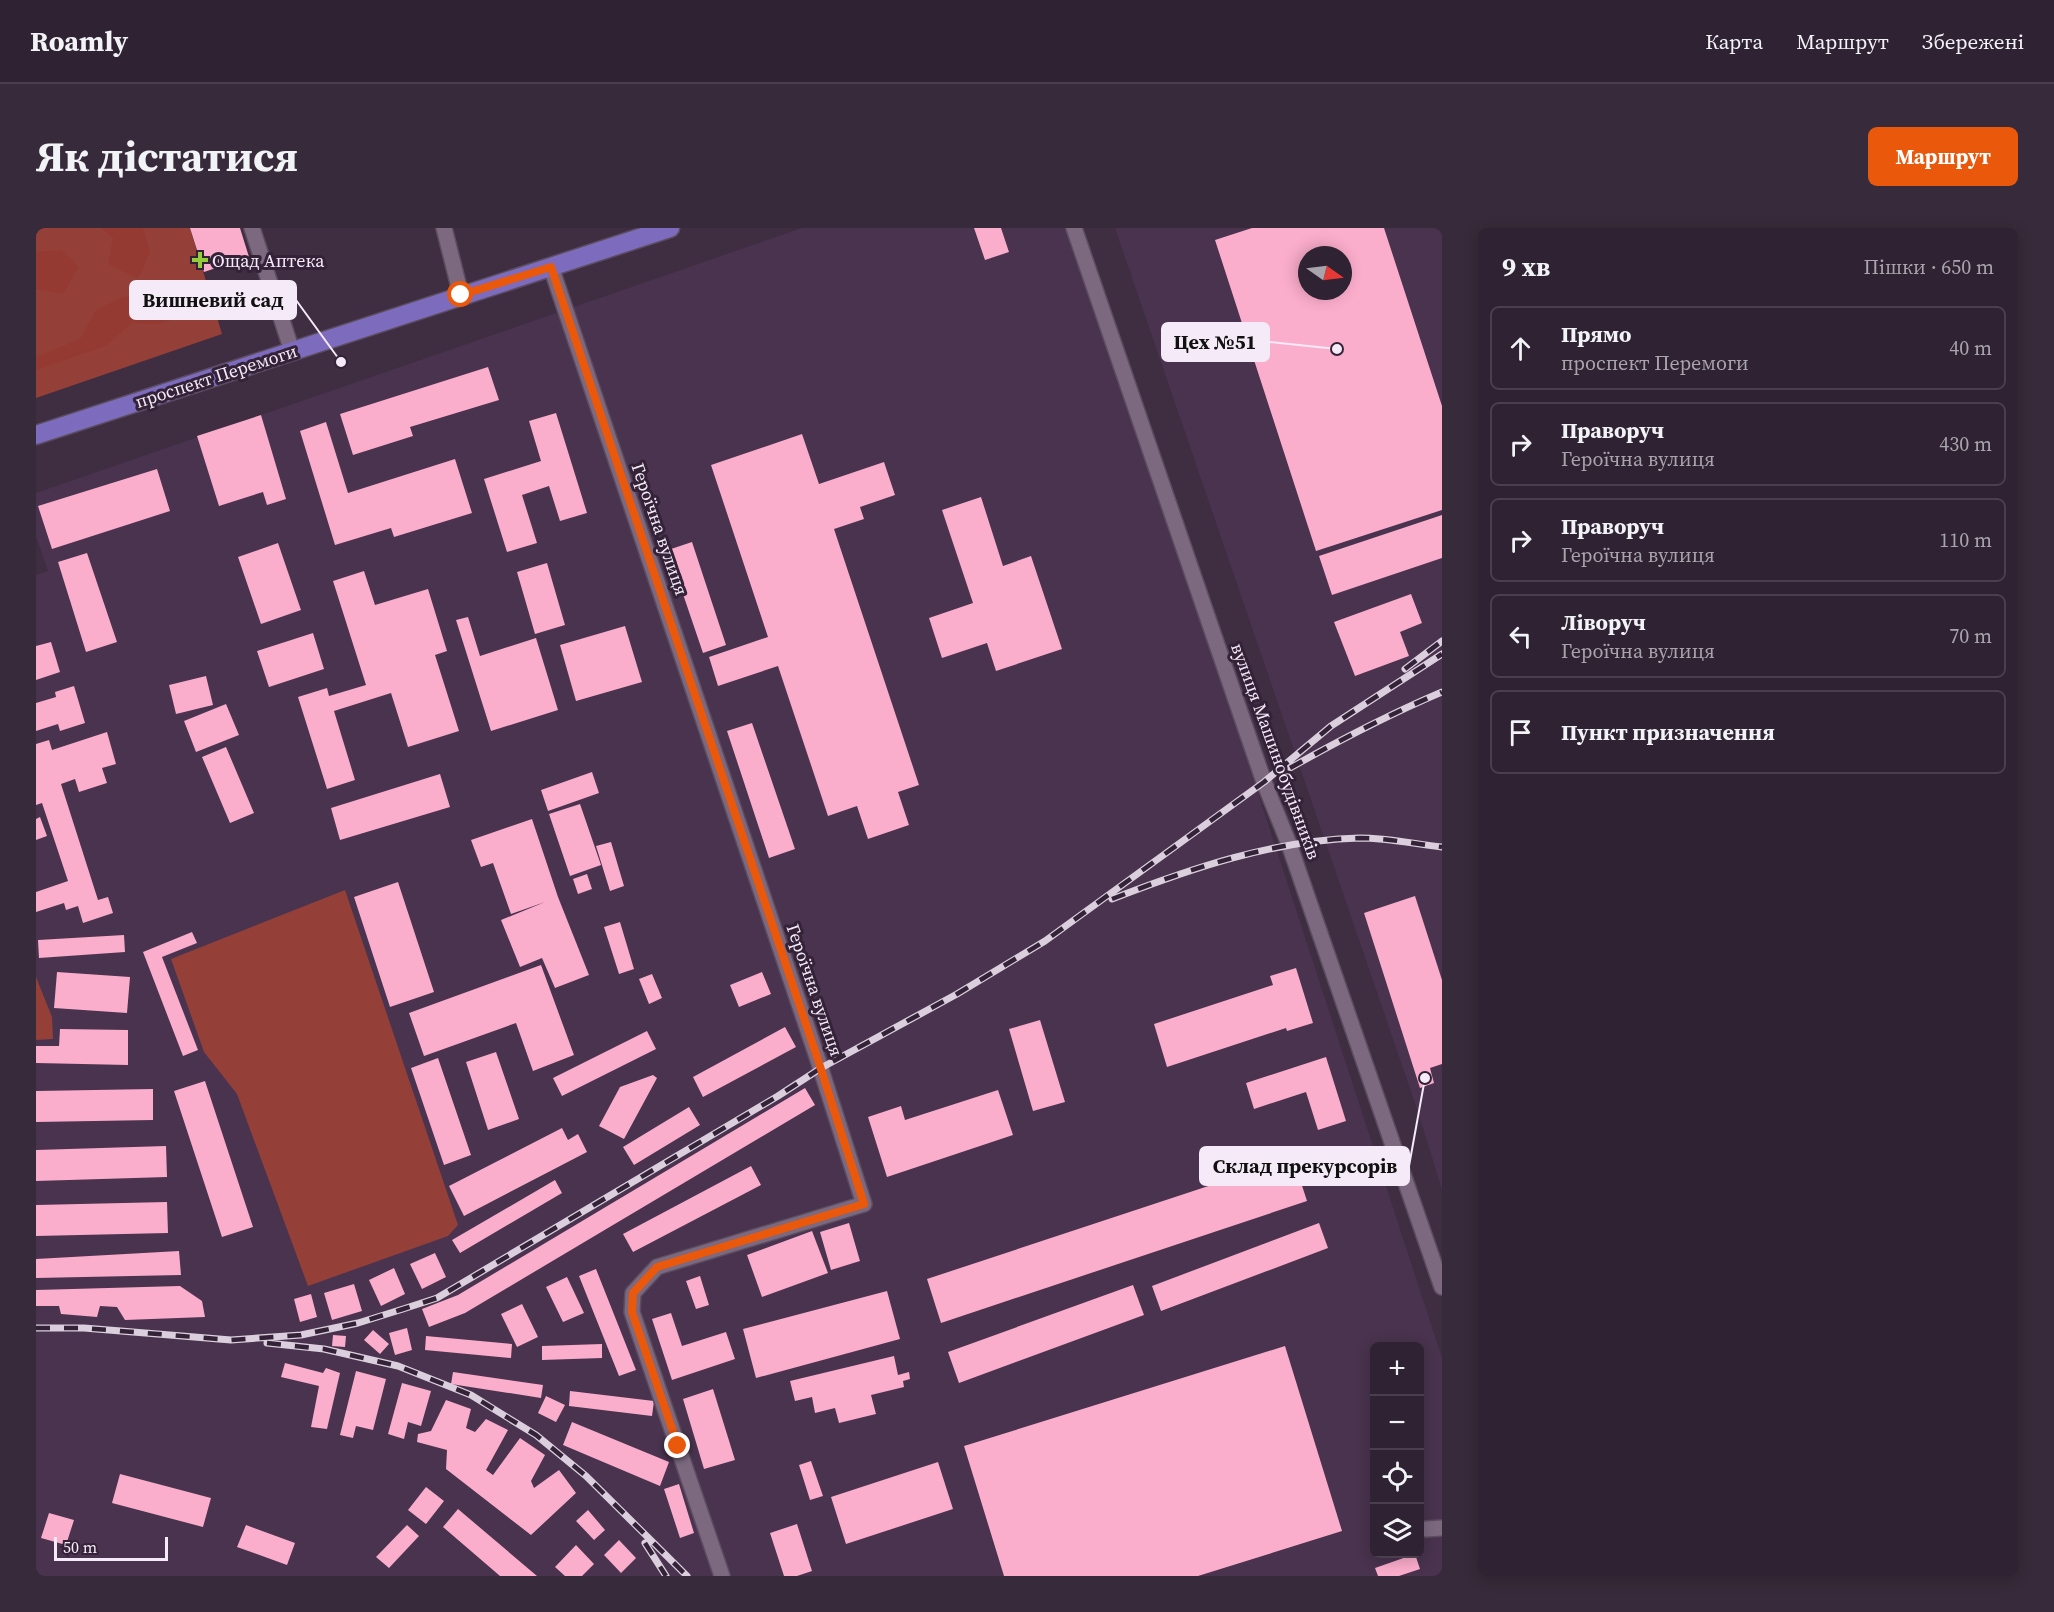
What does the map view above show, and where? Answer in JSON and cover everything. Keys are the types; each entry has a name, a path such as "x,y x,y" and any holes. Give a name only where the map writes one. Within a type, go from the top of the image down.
{"main road":[{"name":"проспект Перемоги","path":"36,435 670,228"}],"street":[{"path":"252,228 292,351"},
{"path":"444,228 461,295"},
{"name":"вулиця Машинобудівників","path":"1074,228 1260,772 1289,844 1442,1287"},
{"name":"Героїчна вулиця","path":"551,267 807,1026 864,1204 657,1267 633,1293 632,1312 722,1576"}],"shaded area":[{"path":"36,228 190,228 222,334 36,398"},
{"path":"101,228 143,228 150,252 138,279 108,264 113,238"},
{"path":"802,228 1074,228 1442,1358 1442,1576 36,1576 36,575 48,571 36,536 36,493"},
{"path":"1115,228 1442,228 1442,1190 1417,1109"},
{"path":"61,250 79,267 63,294 36,289 36,252"},
{"path":"181,292 202,296 222,306 158,324 132,323 106,346 36,370 36,357 80,339 96,310 122,297 144,295 163,305"},
{"path":"345,890 458,1225 448,1236 308,1286 237,1094 204,1052 171,959"},
{"path":"36,977 52,1017 53,1039 36,1040"}],"building":[{"path":"190,228 240,228 249,257 204,272"},
{"path":"974,228 1001,228 1009,252 985,260"},
{"path":"1252,228 1384,228 1442,406 1442,510 1316,551 1215,240"},
{"path":"488,367 499,400 410,427 413,436 353,455 340,414"},
{"path":"556,413 587,513 560,521 549,486 522,495 537,543 507,552 484,479 541,461 529,421"},
{"path":"261,415 286,499 267,505 263,492 219,506 197,436"},
{"path":"326,422 348,493 455,459 472,513 394,537 391,528 335,545 300,431"},
{"path":"802,434 819,484 884,462 895,495 860,507 864,519 834,529 919,785 898,792 909,825 868,839 857,806 828,816 778,666 718,686 709,657 768,637 711,465"},
{"path":"157,469 170,511 52,549 38,506"},
{"path":"981,497 1003,566 1031,556 1062,649 996,671 987,643 942,658 929,618 973,603 942,510"},
{"path":"1442,515 1442,558 1332,595 1319,556"},
{"path":"692,542 726,645 703,653 668,550"},
{"path":"278,543 301,610 261,624 238,557"},
{"path":"87,553 117,642 86,652 58,562"},
{"path":"547,563 565,625 535,634 517,572"},
{"path":"364,571 375,605 428,589 447,651 435,655 459,731 408,747 391,693 334,711 355,780 327,789 298,697 327,688 329,696 366,685 333,581"},
{"path":"1411,594 1422,623 1400,632 1409,656 1355,676 1334,622"},
{"path":"468,617 480,656 536,638 558,710 491,731 456,620"},
{"path":"625,626 642,682 576,701 560,645"},
{"path":"313,633 324,669 269,687 257,651"},
{"path":"51,642 60,672 36,680 36,646"},
{"path":"206,676 213,705 176,714 169,685"},
{"path":"74,686 85,723 60,731 58,724 36,731 36,703 56,697 55,692"},
{"path":"226,704 239,735 196,752 184,721"},
{"path":"752,723 795,849 769,858 727,731"},
{"path":"107,732 116,764 102,768 107,783 79,792 75,779 61,784 98,900 108,897 113,913 83,923 78,906 66,910 64,903 36,912 36,892 68,881 42,803 36,805 36,744 49,740 52,750"},
{"path":"226,747 254,813 230,823 202,757"},
{"path":"592,772 599,793 548,811 541,790"},
{"path":"440,774 450,807 340,840 331,808"},
{"path":"580,804 601,865 570,876 549,814"},
{"path":"40,817 47,836 36,840 36,819"},
{"path":"532,819 558,897 589,975 555,988 542,958 520,967 501,920 545,902 511,914 493,863 481,867 471,840"},
{"path":"611,842 624,886 610,891 596,846"},
{"path":"587,874 592,889 578,894 573,879"},
{"path":"398,882 434,992 390,1007 354,897"},
{"path":"1415,896 1442,980 1442,1064 1430,1068 1434,1083 1420,1088 1364,913"},
{"path":"620,922 634,969 619,974 604,927"},
{"path":"192,932 197,943 162,957 198,1050 183,1056 143,952"},
{"path":"124,935 125,952 39,958 38,940"},
{"path":"541,965 574,1055 533,1071 516,1023 424,1056 409,1013"},
{"path":"1296,968 1313,1023 1287,1031 1286,1028 1167,1067 1154,1024 1273,985 1270,976"},
{"path":"57,972 130,977 127,1013 54,1008"},
{"path":"762,972 771,994 739,1007 730,985"},
{"path":"652,974 662,998 649,1004 639,979"},
{"path":"1040,1020 1065,1102 1033,1111 1009,1029"},
{"path":"785,1027 796,1047 703,1097 693,1077"},
{"path":"60,1029 128,1030 128,1065 36,1063 36,1046 59,1046"},
{"path":"647,1031 656,1049 562,1096 553,1078"},
{"path":"496,1052 519,1119 488,1130 466,1062"},
{"path":"1326,1057 1346,1121 1318,1130 1306,1092 1254,1109 1246,1083"},
{"path":"438,1058 471,1155 444,1165 411,1068"},
{"path":"653,1075 657,1078 624,1139 599,1126 620,1087"},
{"path":"205,1081 253,1227 222,1237 174,1091"},
{"path":"805,1088 815,1105 465,1313 429,1327 422,1309 458,1295"},
{"path":"153,1089 153,1120 36,1122 36,1091"},
{"path":"998,1090 1013,1135 887,1177 868,1117 901,1106 905,1120"},
{"path":"689,1107 700,1125 634,1165 623,1147"},
{"path":"562,1128 568,1140 578,1134 587,1152 464,1216 449,1186"},
{"path":"166,1146 167,1177 36,1181 36,1150"},
{"path":"1293,1158 1307,1201 941,1323 927,1279"},
{"path":"751,1166 761,1185 633,1252 623,1234"},
{"path":"555,1180 562,1193 460,1253 452,1240"},
{"path":"167,1202 168,1233 36,1236 36,1205"},
{"path":"849,1223 860,1261 831,1270 820,1232"},
{"path":"1319,1223 1328,1248 1161,1311 1152,1286"},
{"path":"812,1231 828,1273 762,1297 747,1255"},
{"path":"179,1251 181,1275 36,1278 36,1259"},
{"path":"435,1253 446,1277 422,1289 410,1264"},
{"path":"394,1268 405,1294 381,1306 369,1280"},
{"path":"596,1269 636,1370 619,1376 579,1276"},
{"path":"700,1276 709,1305 696,1309 686,1281"},
{"path":"567,1277 584,1313 563,1322 546,1287"},
{"path":"354,1284 362,1311 332,1320 324,1293"},
{"path":"1133,1285 1144,1315 959,1383 948,1352"},
{"path":"180,1286 202,1301 205,1317 125,1320 117,1307 100,1306 97,1317 61,1314 59,1306 36,1306 36,1290"},
{"path":"887,1291 900,1339 756,1378 743,1329"},
{"path":"311,1294 317,1317 300,1322 294,1299"},
{"path":"522,1304 538,1337 517,1347 501,1314"},
{"path":"671,1313 682,1346 726,1332 735,1359 672,1380 652,1319"},
{"path":"407,1328 412,1350 395,1355 389,1333"},
{"path":"373,1330 389,1344 380,1354 364,1340"},
{"path":"333,1335 346,1336 345,1347 332,1346"},
{"path":"426,1336 512,1344 511,1358 425,1350"},
{"path":"602,1344 602,1358 542,1360 542,1346"},
{"path":"1285,1346 1342,1531 1198,1576 1004,1576 964,1446"},
{"path":"894,1356 898,1375 909,1372 910,1379 903,1381 904,1387 871,1395 876,1414 839,1423 835,1408 815,1413 812,1397 795,1401 790,1381"},
{"path":"285,1363 323,1373 326,1368 340,1373 327,1429 311,1427 319,1386 281,1377"},
{"path":"356,1371 386,1379 373,1430 356,1426 353,1438 340,1435"},
{"path":"453,1372 543,1385 541,1398 451,1384"},
{"path":"402,1383 431,1391 421,1426 408,1422 404,1439 388,1434"},
{"path":"713,1389 735,1460 704,1469 683,1399"},
{"path":"570,1391 654,1401 652,1416 569,1406"},
{"path":"546,1396 565,1405 556,1422 538,1413"},
{"path":"446,1400 471,1409 466,1428 475,1432 486,1419 508,1430 486,1470 493,1475 520,1438 545,1455 531,1481 534,1488 559,1470 576,1493 531,1535 446,1469 447,1450 417,1442 418,1434 431,1431"},
{"path":"572,1422 669,1462 660,1486 563,1445"},
{"path":"811,1461 823,1496 810,1500 799,1465"},
{"path":"938,1462 953,1509 846,1544 831,1497"},
{"path":"120,1474 211,1498 203,1527 112,1503"},
{"path":"679,1484 694,1533 680,1538 664,1489"},
{"path":"426,1487 444,1501 426,1524 408,1510"},
{"path":"458,1509 537,1576 500,1576 443,1527"},
{"path":"588,1510 605,1530 594,1540 576,1521"},
{"path":"49,1513 74,1520 66,1545 41,1538"},
{"path":"797,1524 812,1571 797,1576 784,1576 770,1533"},
{"path":"246,1525 295,1543 287,1565 237,1547"},
{"path":"407,1525 419,1536 389,1568 376,1557"},
{"path":"619,1540 636,1558 621,1573 604,1555"},
{"path":"576,1545 594,1564 582,1576 565,1576 555,1567"},
{"path":"1404,1558 1416,1558 1420,1569 1399,1576 1378,1576 1375,1568"}],"railway":[{"path":"1405,669 1442,641"},
{"path":"36,1328 84,1328 231,1340 301,1335 358,1323 437,1298 778,1096 821,1068 957,994 1045,941 1264,782 1331,726 1442,654"},
{"path":"1290,768 1365,728 1442,692"},
{"path":"1112,899 1203,867 1296,844 1360,838 1442,847"},
{"path":"267,1343 324,1349 398,1366 471,1395 536,1435 586,1476 687,1576"},
{"path":"645,1543 666,1576"}],"place":[{"name":"Ощад Аптека","path":"200,260"},
{"name":"Цех №51","path":"1337,349"},
{"name":"Вишневий сад","path":"341,362"},
{"name":"Склад прекурсорів","path":"1425,1078"}],"route":[{"path":"461,295 551,267 818,1060 864,1204 657,1267 633,1293 632,1312 678,1446"}]}
